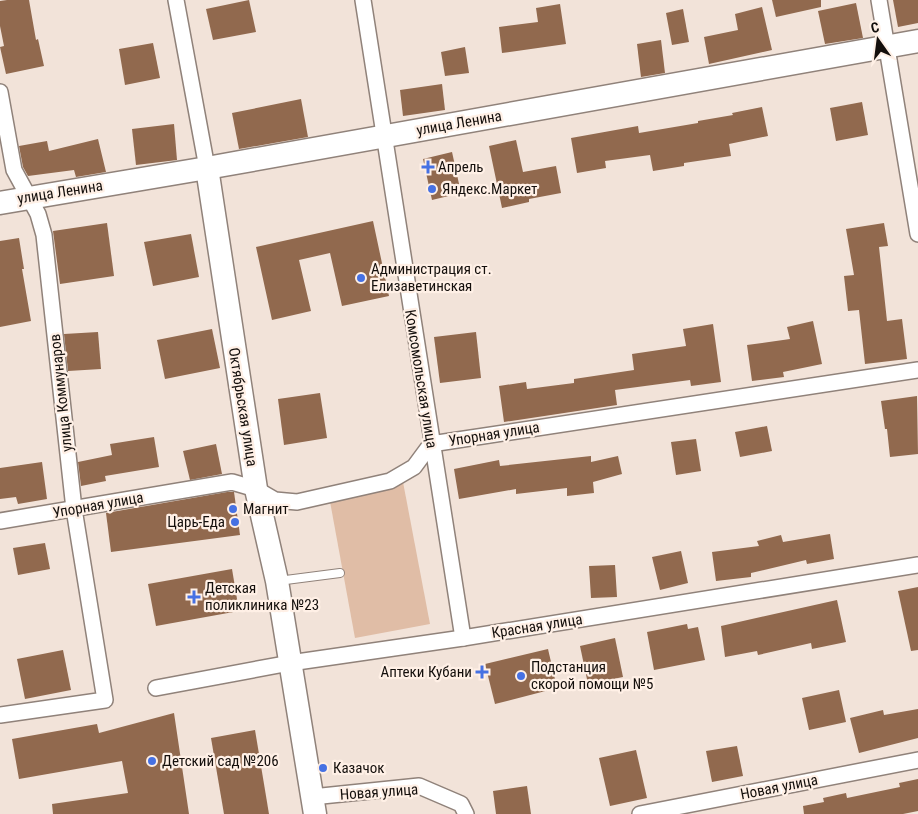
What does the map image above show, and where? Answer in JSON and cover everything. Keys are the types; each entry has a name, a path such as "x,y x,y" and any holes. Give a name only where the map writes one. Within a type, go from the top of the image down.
{"street":[{"name":"Октябрьская улица","path":"176,0 207,168 256,489 277,581 313,806"},
{"name":"Комсомольская улица","path":"363,0 463,638"},
{"path":"879,0 918,234"},
{"name":"улица Ленина","path":"0,202 207,168 918,41"},
{"name":"улица Коммунаров","path":"0,92 14,170 38,214 44,235 74,509 105,700 0,715"},
{"name":"Упорная улица","path":"0,521 232,482 256,489 275,500 297,502 390,481 414,467 432,444 918,370"},
{"name":"Красная улица","path":"156,688 290,663 463,638 918,565"},
{"name":"Новая улица","path":"640,814 918,760"},
{"name":"Новая улица","path":"313,806 419,786 461,804 466,814"}],"lane":[{"path":"277,581 340,573"}],"shaded area":[{"path":"403,482 430,624 355,638 329,496"}],"building":[{"path":"29,0 36,40 38,39 44,66 6,74 0,47 4,46 0,26 0,1"},
{"path":"249,0 256,32 213,40 206,9"},
{"path":"772,0 821,0 821,7 776,17"},
{"path":"893,0 918,0 918,23 898,27"},
{"path":"856,3 863,38 825,44 818,11"},
{"path":"560,4 566,44 502,53 499,27 538,22 536,8"},
{"path":"762,7 772,50 709,64 704,37 738,30 735,14"},
{"path":"683,9 689,42 672,45 666,13"},
{"path":"661,40 665,73 641,77 637,44"},
{"path":"153,43 160,78 125,85 119,49"},
{"path":"465,47 469,73 445,76 441,52"},
{"path":"442,84 445,110 403,116 400,90"},
{"path":"301,99 308,137 239,149 232,113"},
{"path":"862,102 868,135 836,141 830,108"},
{"path":"762,107 768,136 729,144 731,156 684,163 684,166 653,171 650,155 605,161 606,168 577,173 571,138 638,126 639,133 698,123 698,121 733,115 732,113"},
{"path":"174,124 177,160 136,165 132,129"},
{"path":"98,139 106,172 76,177 74,170 28,176 23,167 19,146 47,141 49,151"},
{"path":"516,140 523,172 556,166 561,193 529,199 529,202 502,208 489,146"},
{"path":"452,152 461,193 432,200 423,159"},
{"name":"Администрация ст. Елизаветинская","path":"373,221 389,296 342,306 330,253 299,260 311,311 272,320 256,247"},
{"path":"107,223 114,276 60,284 53,231"},
{"path":"884,223 888,246 879,247 887,321 902,319 907,359 865,364 859,310 848,311 844,276 854,275 846,229"},
{"path":"191,234 199,277 153,286 144,242"},
{"path":"19,238 31,321 0,327 0,241"},
{"path":"813,321 822,364 783,372 784,377 752,381 747,345 790,339 787,327"},
{"path":"713,324 721,382 691,386 690,380 615,390 617,405 504,422 499,386 526,382 527,389 574,383 574,379 634,370 632,354 686,346 683,329"},
{"path":"212,329 220,368 165,379 157,340"},
{"path":"98,332 101,369 68,371 64,334"},
{"path":"476,332 481,378 440,383 434,337"},
{"path":"320,393 327,438 284,445 278,399"},
{"path":"917,396 918,454 890,457 881,401"},
{"path":"767,426 772,451 740,457 735,432"},
{"path":"154,437 159,467 105,476 106,481 81,486 78,462 112,455 110,444"},
{"path":"696,439 701,471 676,475 671,442"},
{"path":"216,444 222,474 190,480 183,451"},
{"path":"591,456 591,462 618,456 622,474 593,482 594,493 567,496 567,488 516,494 516,489 459,499 454,469 499,460 500,466"},
{"path":"42,462 47,499 18,504 16,497 0,499 0,468"},
{"path":"234,492 240,535 111,552 106,513"},
{"path":"830,534 834,559 807,564 806,560 751,573 751,577 716,581 712,552 759,546 757,541 781,535 783,542"},
{"path":"45,543 50,569 18,575 13,548"},
{"path":"681,551 688,583 660,590 652,557"},
{"path":"615,565 617,597 591,598 589,566"},
{"name":"Детская поликлиника №23","path":"232,569 239,611 156,626 148,584"},
{"path":"918,587 918,650 911,651 898,591"},
{"path":"837,600 846,642 812,649 811,643 758,655 757,651 725,657 721,626"},
{"path":"687,624 688,629 698,627 705,660 654,670 647,632"},
{"path":"615,638 623,677 588,684 580,646"},
{"name":"Подстанция скорой помощи №5","path":"548,649 557,688 495,704 485,664"},
{"path":"63,650 71,690 25,699 17,659"},
{"path":"839,690 846,722 809,730 802,698"},
{"path":"918,709 918,738 859,753 850,718 883,710 884,715"},
{"name":"Детский сад №206","path":"174,713 189,814 53,814 52,804 128,793 122,761 19,779 12,739 97,724 99,733"},
{"path":"255,730 269,814 224,814 211,738"},
{"path":"737,746 743,776 712,782 706,751"},
{"path":"636,750 647,798 610,806 599,758"},
{"path":"918,779 918,811 903,814 804,814 803,806 824,802 823,798 846,793 847,798 900,787 899,783"},
{"path":"527,786 531,814 496,814 493,791"}],"place":[{"name":"Апрель","path":"428,167"},
{"name":"Яндекс.Маркет","path":"432,189"},
{"name":"Администрация ст. Елизаветинская","path":"361,278"},
{"name":"Магнит","path":"233,509"},
{"name":"Царь-Еда","path":"235,522"},
{"name":"Детская поликлиника №23","path":"194,597"},
{"name":"Аптеки Кубани","path":"482,672"},
{"name":"Подстанция скорой помощи №5","path":"521,676"},
{"name":"Детский сад №206","path":"152,761"},
{"name":"Казачок","path":"323,768"}]}
